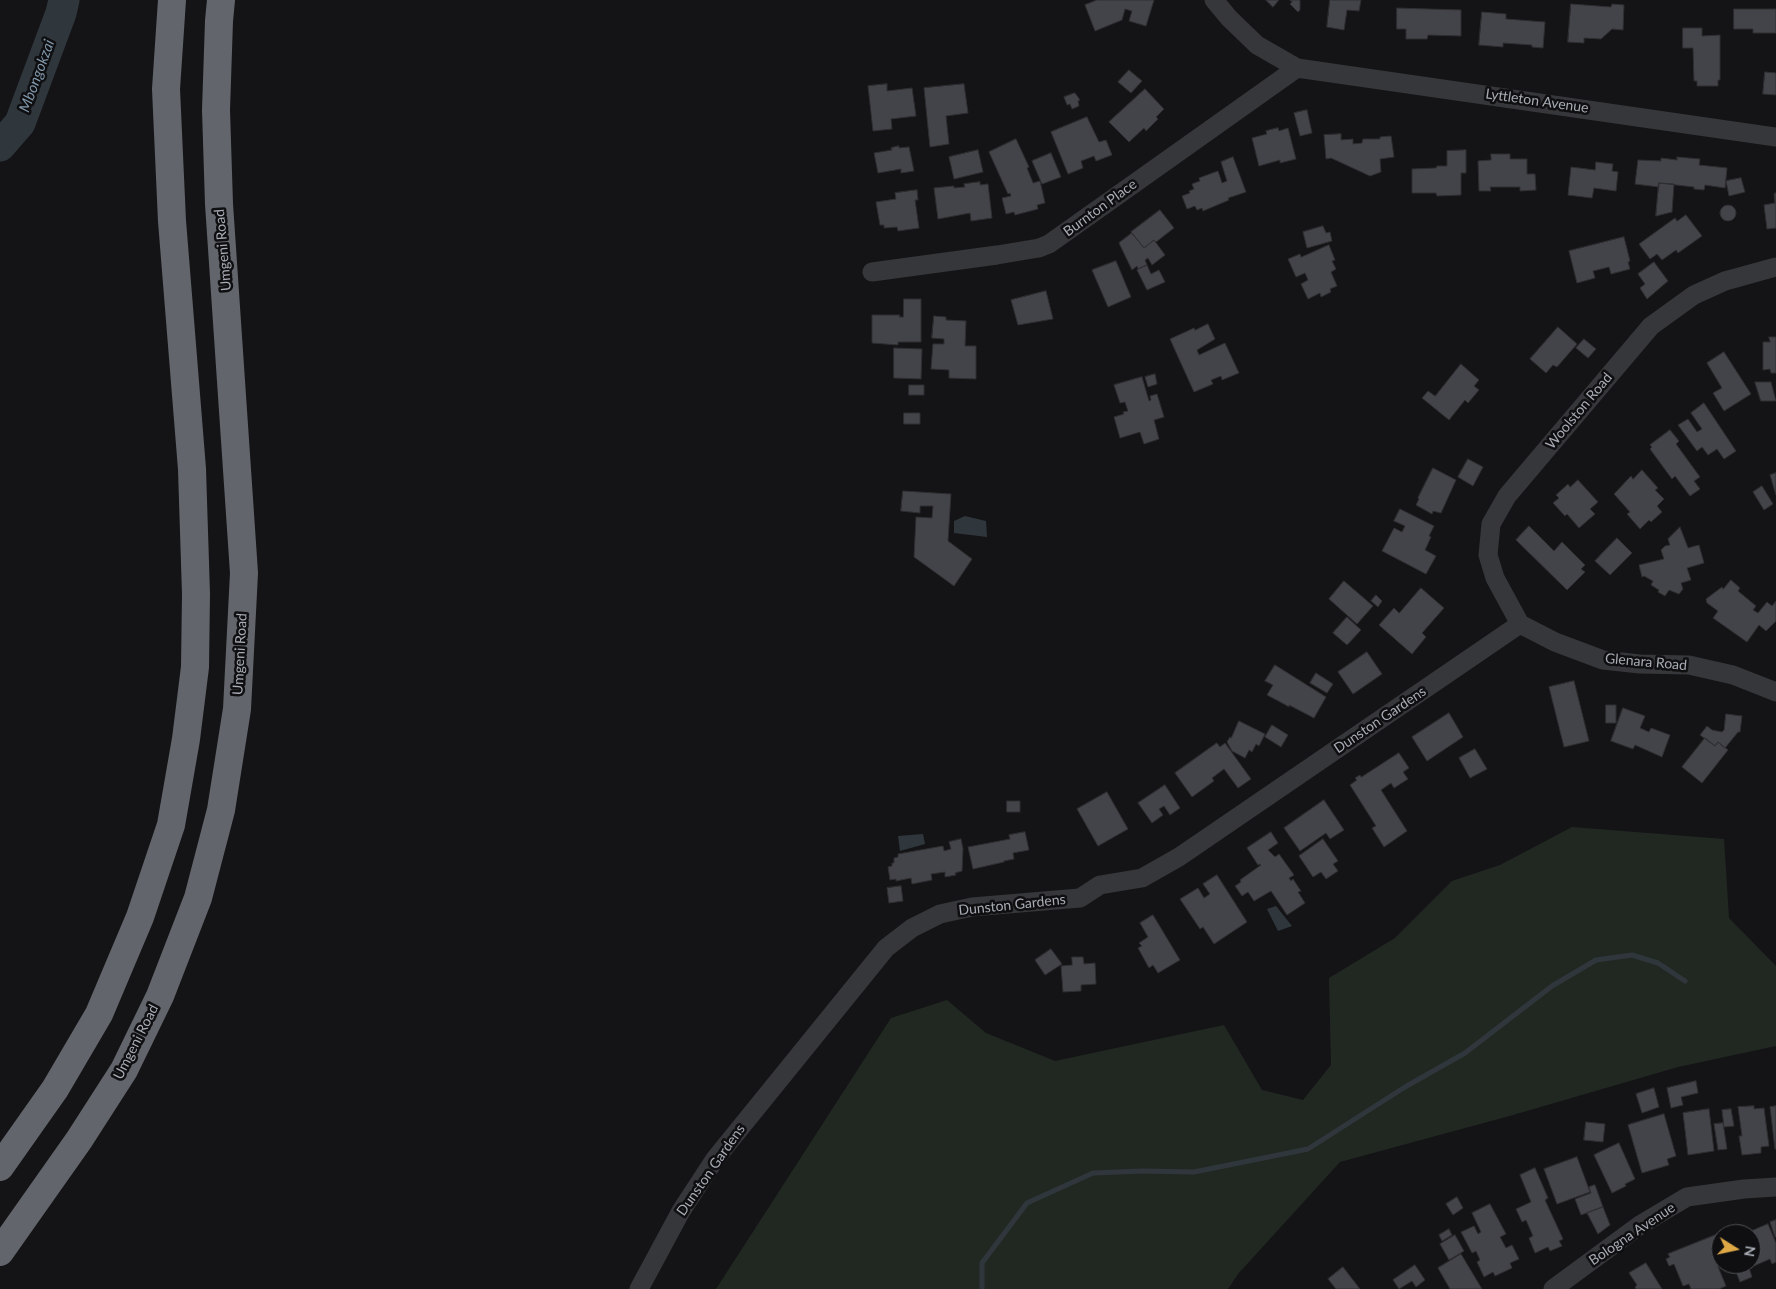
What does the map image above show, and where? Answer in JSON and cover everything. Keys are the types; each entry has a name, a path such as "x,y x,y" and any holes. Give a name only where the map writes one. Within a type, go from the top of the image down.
{"highway":[{"path":"0,1168 56,1088 99,1014 140,918 170,825 186,738 195,667 196,594 192,469 172,221 166,89 172,0"},
{"name":"Umgeni Road","path":"0,1252 79,1140 124,1070 160,996 198,898 221,810 237,709 244,573 219,204 216,110 221,0"}],"street":[{"path":"1214,0 1229,18 1257,44 1297,68"},
{"name":"Lyttleton Avenue","path":"1297,68 1776,136"},
{"name":"Burnton Place","path":"872,272 997,255 1039,248 1049,244 1297,68"},
{"name":"Woolston Road","path":"1520,624 1494,578 1488,555 1491,524 1507,496 1651,326 1694,294 1725,280 1776,267"},
{"name":"Glenara Road","path":"1520,624 1555,642 1603,660 1640,664 1689,665 1733,675 1776,692"},
{"name":"Dunston Gardens","path":"639,1289 681,1211 715,1159 886,948 912,928 940,914 972,907 1080,898 1100,885 1142,878 1179,857 1520,624"},
{"name":"Bologna Avenue","path":"1553,1289 1640,1225 1686,1197 1744,1189 1776,1187"}],"shaded area":[{"path":"965,516 986,521 987,537 954,533 954,521"},
{"path":"1572,827 1724,839 1729,918 1776,966 1776,1046 1678,1067 1513,1115 1340,1162 1238,1274 1228,1289 716,1289 891,1018 947,1000 986,1033 1055,1061 1224,1025 1262,1090 1303,1100 1331,1065 1329,978 1395,938 1452,881 1500,865"},
{"path":"923,834 925,844 900,851 898,836"},
{"path":"1276,906 1292,926 1278,931 1267,909"}],"building":[{"path":"1097,0 1154,0 1146,26 1129,21 1132,11 1125,9 1122,20 1095,31 1085,5"},
{"path":"1266,0 1279,0 1273,7"},
{"path":"1290,0 1300,0 1300,10 1298,12 1290,4 1292,2"},
{"path":"1330,0 1361,0 1359,11 1347,10 1344,30 1327,27"},
{"path":"1571,4 1611,7 1612,4 1624,5 1623,30 1612,29 1601,39 1584,38 1584,43 1568,42"},
{"path":"1397,8 1461,10 1461,36 1428,35 1427,39 1406,39 1406,29 1397,29"},
{"path":"1734,9 1776,9 1776,33 1753,33 1753,29 1734,29"},
{"path":"1482,12 1506,14 1506,19 1545,22 1543,48 1532,47 1532,45 1503,43 1503,47 1479,45"},
{"path":"1683,28 1702,28 1702,36 1720,35 1720,80 1718,80 1718,86 1697,86 1697,81 1694,81 1693,48 1683,48"},
{"path":"1129,70 1142,81 1131,93 1118,82"},
{"path":"1765,72 1776,73 1776,95 1763,94"},
{"path":"887,84 887,91 912,88 916,116 891,119 892,129 873,131 868,86"},
{"path":"964,84 968,113 946,116 949,144 930,147 924,88"},
{"path":"1145,89 1164,109 1156,117 1158,119 1146,131 1144,128 1129,142 1109,122"},
{"path":"1075,93 1080,100 1078,101 1079,106 1072,109 1070,104 1067,105 1064,97"},
{"path":"1307,110 1312,133 1300,136 1294,113"},
{"path":"1087,117 1099,142 1106,140 1112,155 1096,161 1094,156 1081,161 1083,168 1068,174 1051,132"},
{"path":"1278,128 1279,131 1288,128 1296,159 1280,163 1280,160 1259,166 1252,138 1267,134 1266,131"},
{"path":"1341,134 1341,140 1353,139 1353,144 1362,143 1363,139 1380,139 1380,137 1391,136 1394,157 1380,159 1381,172 1370,176 1331,158 1326,159 1324,135"},
{"path":"1016,139 1029,167 1027,168 1033,183 1040,181 1045,203 1037,205 1038,209 1015,215 1014,212 1006,214 1002,198 1011,196 1010,193 1008,194 989,152"},
{"path":"899,146 899,148 909,147 914,171 901,173 901,169 878,173 874,153 892,150 891,148"},
{"path":"978,150 983,172 954,179 949,157"},
{"path":"1466,150 1466,173 1461,173 1461,195 1437,196 1436,193 1412,193 1412,169 1447,166 1447,151"},
{"path":"1051,153 1061,177 1042,184 1032,161"},
{"path":"1491,154 1510,154 1510,159 1527,159 1527,174 1535,174 1536,190 1520,191 1520,187 1490,187 1491,191 1479,191 1478,161 1491,160"},
{"path":"1233,157 1246,192 1228,198 1229,200 1203,211 1202,208 1197,210 1195,206 1187,209 1182,196 1194,189 1192,184 1200,181 1199,178 1218,171 1222,183 1227,181 1221,162"},
{"path":"1677,157 1700,159 1699,165 1727,168 1725,188 1705,185 1704,190 1659,183 1659,187 1635,184 1638,160 1661,161 1661,158 1677,160"},
{"path":"1596,162 1613,164 1612,171 1618,172 1616,191 1594,188 1592,198 1568,195 1571,167 1595,170"},
{"path":"1741,178 1745,192 1729,196 1726,181"},
{"path":"980,182 980,185 988,184 992,218 971,221 970,213 938,219 934,188 965,187 964,184"},
{"path":"1659,183 1674,184 1672,212 1656,216"},
{"path":"917,190 918,200 915,200 919,228 898,231 897,227 884,228 884,225 880,225 876,202 896,199 895,193"},
{"path":"1776,193 1776,228 1767,229 1764,205 1775,203 1774,194"},
{"path":"1728,205 1734,207 1736,213 1734,219 1728,221 1722,219 1720,213 1722,207"},
{"path":"1160,210 1174,228 1156,242 1154,240 1144,248 1131,232"},
{"path":"1686,215 1702,236 1678,253 1676,250 1662,260 1657,254 1650,259 1639,244 1675,218 1677,221"},
{"path":"1323,226 1326,233 1330,232 1332,241 1307,248 1303,232"},
{"path":"1132,233 1144,248 1154,240 1165,255 1152,265 1148,258 1145,260 1147,265 1138,269 1137,266 1132,270 1119,243"},
{"path":"1624,237 1630,269 1611,274 1609,267 1593,271 1595,278 1577,283 1569,251"},
{"path":"1329,245 1335,260 1332,261 1336,269 1331,272 1337,286 1330,289 1331,292 1321,297 1320,293 1308,299 1301,284 1308,280 1305,273 1296,277 1288,259 1300,254 1301,257"},
{"path":"1116,261 1131,297 1108,307 1092,270"},
{"path":"1654,262 1668,281 1647,299 1640,288 1645,284 1638,274"},
{"path":"1147,265 1151,274 1159,270 1165,282 1147,290 1137,270"},
{"path":"1046,291 1053,319 1018,325 1011,300"},
{"path":"904,299 921,299 921,342 898,342 898,345 872,343 872,315 900,315 899,317 903,317"},
{"path":"934,316 946,317 946,320 966,321 965,346 976,346 976,379 949,378 949,370 931,369 933,344 944,344 944,339 932,338"},
{"path":"1208,324 1215,339 1197,350 1199,355 1225,343 1239,373 1222,380 1221,376 1211,380 1213,384 1194,392 1170,339"},
{"path":"1558,327 1577,344 1557,367 1553,365 1546,373 1530,359"},
{"path":"1769,337 1776,337 1776,373 1771,373 1770,369 1763,370 1763,342 1770,342"},
{"path":"1584,339 1596,349 1588,358 1576,348"},
{"path":"894,348 922,349 921,379 894,378"},
{"path":"1724,352 1751,394 1724,411 1713,393 1722,388 1707,363"},
{"path":"1461,364 1479,380 1474,386 1479,390 1468,403 1465,400 1449,420 1422,398 1428,391 1435,396"},
{"path":"1155,374 1157,384 1148,387 1145,377"},
{"path":"1142,377 1149,401 1151,400 1150,396 1157,394 1164,417 1154,420 1159,439 1144,444 1140,432 1120,438 1114,417 1128,411 1125,402 1120,403 1114,385"},
{"path":"1755,382 1771,382 1776,401 1761,401"},
{"path":"909,385 924,385 924,395 909,395"},
{"path":"1704,403 1736,451 1724,459 1717,449 1708,455 1702,447 1697,451 1678,425 1688,419 1697,432 1702,429 1691,413"},
{"path":"904,413 920,413 920,424 904,424"},
{"path":"1670,430 1679,441 1676,444 1700,477 1694,481 1700,489 1690,496 1675,476 1672,479 1650,449 1652,447 1650,445"},
{"path":"1468,459 1483,467 1473,486 1458,477"},
{"path":"1433,468 1456,480 1441,513 1433,511 1432,514 1416,505"},
{"path":"1642,470 1658,488 1655,490 1664,499 1657,506 1662,512 1651,522 1649,520 1640,529 1627,514 1630,512 1614,494 1631,476 1633,479"},
{"path":"1776,473 1776,495 1770,475"},
{"path":"1578,480 1598,502 1590,509 1595,514 1579,528 1567,514 1565,516 1553,503 1559,498 1556,495 1568,484 1570,487"},
{"path":"1762,486 1773,504 1764,510 1753,492"},
{"path":"903,491 951,494 948,541 972,559 954,586 914,557 916,517 932,518 933,506 920,506 920,513 901,511"},
{"path":"1400,509 1434,526 1425,550 1436,556 1426,574 1382,551 1394,528 1402,532 1405,526 1394,521"},
{"path":"1529,526 1554,551 1562,542 1585,565 1581,569 1585,572 1567,590 1516,540"},
{"path":"1680,527 1688,548 1699,545 1704,563 1687,568 1691,580 1681,583 1683,589 1679,594 1669,590 1665,596 1651,585 1653,581 1644,576 1642,577 1639,565 1664,559 1661,550 1665,546 1670,545 1668,539"},
{"path":"1617,538 1632,553 1610,575 1595,561"},
{"path":"1731,580 1740,588 1738,591 1756,606 1753,610 1758,613 1767,602 1772,606 1776,601 1776,621 1766,631 1759,625 1747,642 1713,618 1718,611 1707,603 1706,599 1722,587 1723,589"},
{"path":"1344,581 1373,606 1357,624 1329,599"},
{"path":"1421,588 1444,608 1422,633 1426,637 1412,654 1379,625 1394,608 1399,613"},
{"path":"1376,595 1382,601 1378,607 1371,601"},
{"path":"1347,617 1361,630 1347,645 1333,633"},
{"path":"1367,652 1382,674 1353,694 1338,672"},
{"path":"1275,665 1326,697 1314,718 1267,695 1273,685 1265,681"},
{"path":"1316,673 1333,684 1327,693 1310,683"},
{"path":"1574,681 1589,741 1564,747 1549,687"},
{"path":"1606,705 1616,705 1616,723 1606,723"},
{"path":"1623,708 1645,716 1640,728 1649,732 1651,728 1670,735 1662,757 1635,745 1633,749 1611,741"},
{"path":"1449,713 1463,737 1427,761 1412,737"},
{"path":"1726,714 1742,716 1740,732 1725,748 1718,742 1715,746 1700,735 1707,726 1712,730 1722,732 1724,730"},
{"path":"1239,721 1265,734 1259,746 1256,744 1252,752 1249,750 1245,758 1232,751 1227,742"},
{"path":"1272,725 1288,735 1281,747 1265,737"},
{"path":"1705,738 1715,746 1718,742 1728,750 1702,783 1682,767"},
{"path":"1217,743 1220,747 1225,743 1251,779 1238,788 1224,769 1212,778 1214,781 1192,797 1175,773"},
{"path":"1475,749 1487,769 1470,778 1459,758"},
{"path":"1399,753 1409,768 1403,772 1408,779 1394,788 1391,783 1381,790 1407,831 1384,847 1372,828 1376,826 1350,785 1357,780 1355,778 1360,775 1361,777"},
{"path":"1165,785 1180,808 1170,815 1164,806 1159,809 1163,815 1152,823 1138,803"},
{"path":"1107,792 1128,829 1098,846 1077,809"},
{"path":"1324,800 1344,830 1330,839 1326,833 1300,851 1284,828"},
{"path":"1007,801 1020,801 1020,812 1007,812"},
{"path":"1025,832 1029,850 1013,853 1014,859 973,869 968,847 1010,839 1009,835"},
{"path":"1271,832 1278,843 1268,850 1275,857 1279,854 1294,875 1289,878 1291,881 1293,879 1301,891 1298,892 1305,903 1287,915 1271,891 1254,901 1248,892 1242,896 1235,886 1241,882 1240,880 1261,865 1258,865 1247,848"},
{"path":"961,839 963,849 962,871 955,873 956,875 945,877 945,872 931,874 932,880 912,884 911,878 896,881 896,879 890,880 888,867 892,866 894,858 898,857 898,854 943,846 944,851 951,849 949,842"},
{"path":"1323,839 1338,861 1333,864 1338,871 1326,879 1321,872 1313,877 1299,856"},
{"path":"1217,875 1247,922 1214,944 1203,927 1200,929 1180,899 1198,888 1204,898 1210,894 1203,884"},
{"path":"901,886 903,901 889,903 887,888"},
{"path":"1153,915 1180,960 1158,973 1153,965 1149,968 1138,948 1142,946 1139,943 1148,937 1140,923"},
{"path":"1051,949 1062,964 1045,975 1035,960"},
{"path":"1072,957 1083,957 1084,964 1095,963 1096,984 1081,985 1081,991 1063,992 1061,966 1072,965"},
{"path":"1696,1081 1698,1093 1681,1097 1683,1105 1671,1108 1667,1088"},
{"path":"1654,1088 1659,1107 1642,1113 1636,1094"},
{"path":"1754,1106 1754,1109 1764,1108 1769,1146 1761,1147 1761,1153 1742,1155 1739,1136 1742,1136 1738,1107"},
{"path":"1776,1106 1776,1149 1775,1149 1770,1107"},
{"path":"1709,1109 1714,1151 1688,1155 1683,1113"},
{"path":"1731,1109 1734,1126 1724,1127 1722,1110"},
{"path":"1664,1114 1676,1156 1667,1159 1669,1165 1642,1173 1628,1125"},
{"path":"1586,1122 1605,1124 1603,1142 1584,1140"},
{"path":"1723,1123 1727,1149 1718,1150 1714,1124"},
{"path":"1619,1143 1635,1179 1612,1193 1594,1155"},
{"path":"1577,1157 1590,1192 1557,1204 1544,1169"},
{"path":"1535,1168 1548,1198 1545,1200 1563,1239 1559,1241 1562,1246 1550,1251 1548,1247 1535,1253 1529,1238 1533,1236 1526,1220 1522,1222 1516,1209 1531,1202 1520,1175"},
{"path":"1595,1185 1603,1207 1581,1215 1575,1199 1591,1193 1589,1187"},
{"path":"1457,1197 1463,1208 1453,1215 1446,1204"},
{"path":"1490,1204 1506,1234 1500,1237 1506,1248 1512,1245 1519,1259 1510,1263 1512,1268 1495,1276 1493,1272 1484,1277 1477,1262 1480,1260 1476,1251 1472,1253 1461,1232 1474,1226 1478,1234 1481,1232 1472,1213"},
{"path":"1603,1207 1610,1225 1598,1234 1587,1213"},
{"path":"1776,1220 1776,1237 1775,1237 1770,1222"},
{"path":"1768,1224 1776,1243 1776,1262 1772,1264 1770,1259 1761,1263 1761,1227"},
{"path":"1449,1229 1452,1235 1442,1241 1439,1235"},
{"path":"1455,1235 1464,1251 1449,1260 1440,1244"},
{"path":"1711,1237 1711,1274 1721,1274 1726,1286 1719,1289 1691,1289 1689,1284 1683,1286 1674,1264 1669,1266 1666,1259 1670,1257 1668,1254"},
{"path":"1461,1254 1482,1289 1450,1289 1438,1268"},
{"path":"1646,1263 1662,1289 1636,1289 1637,1285 1629,1273"},
{"path":"1415,1265 1425,1280 1416,1287 1412,1281 1399,1289 1393,1280"},
{"path":"1343,1267 1360,1289 1336,1289 1328,1279"},
{"path":"1737,1274 1751,1274 1752,1277 1740,1282"}],"waterway":[{"name":"Mbongokzai","path":"0,146 20,123 61,13 64,0"},
{"path":"982,1289 982,1263 1027,1203 1093,1173 1143,1171 1194,1172 1308,1149 1405,1087 1465,1053 1552,986 1596,960 1632,955 1658,963 1685,981"}]}
